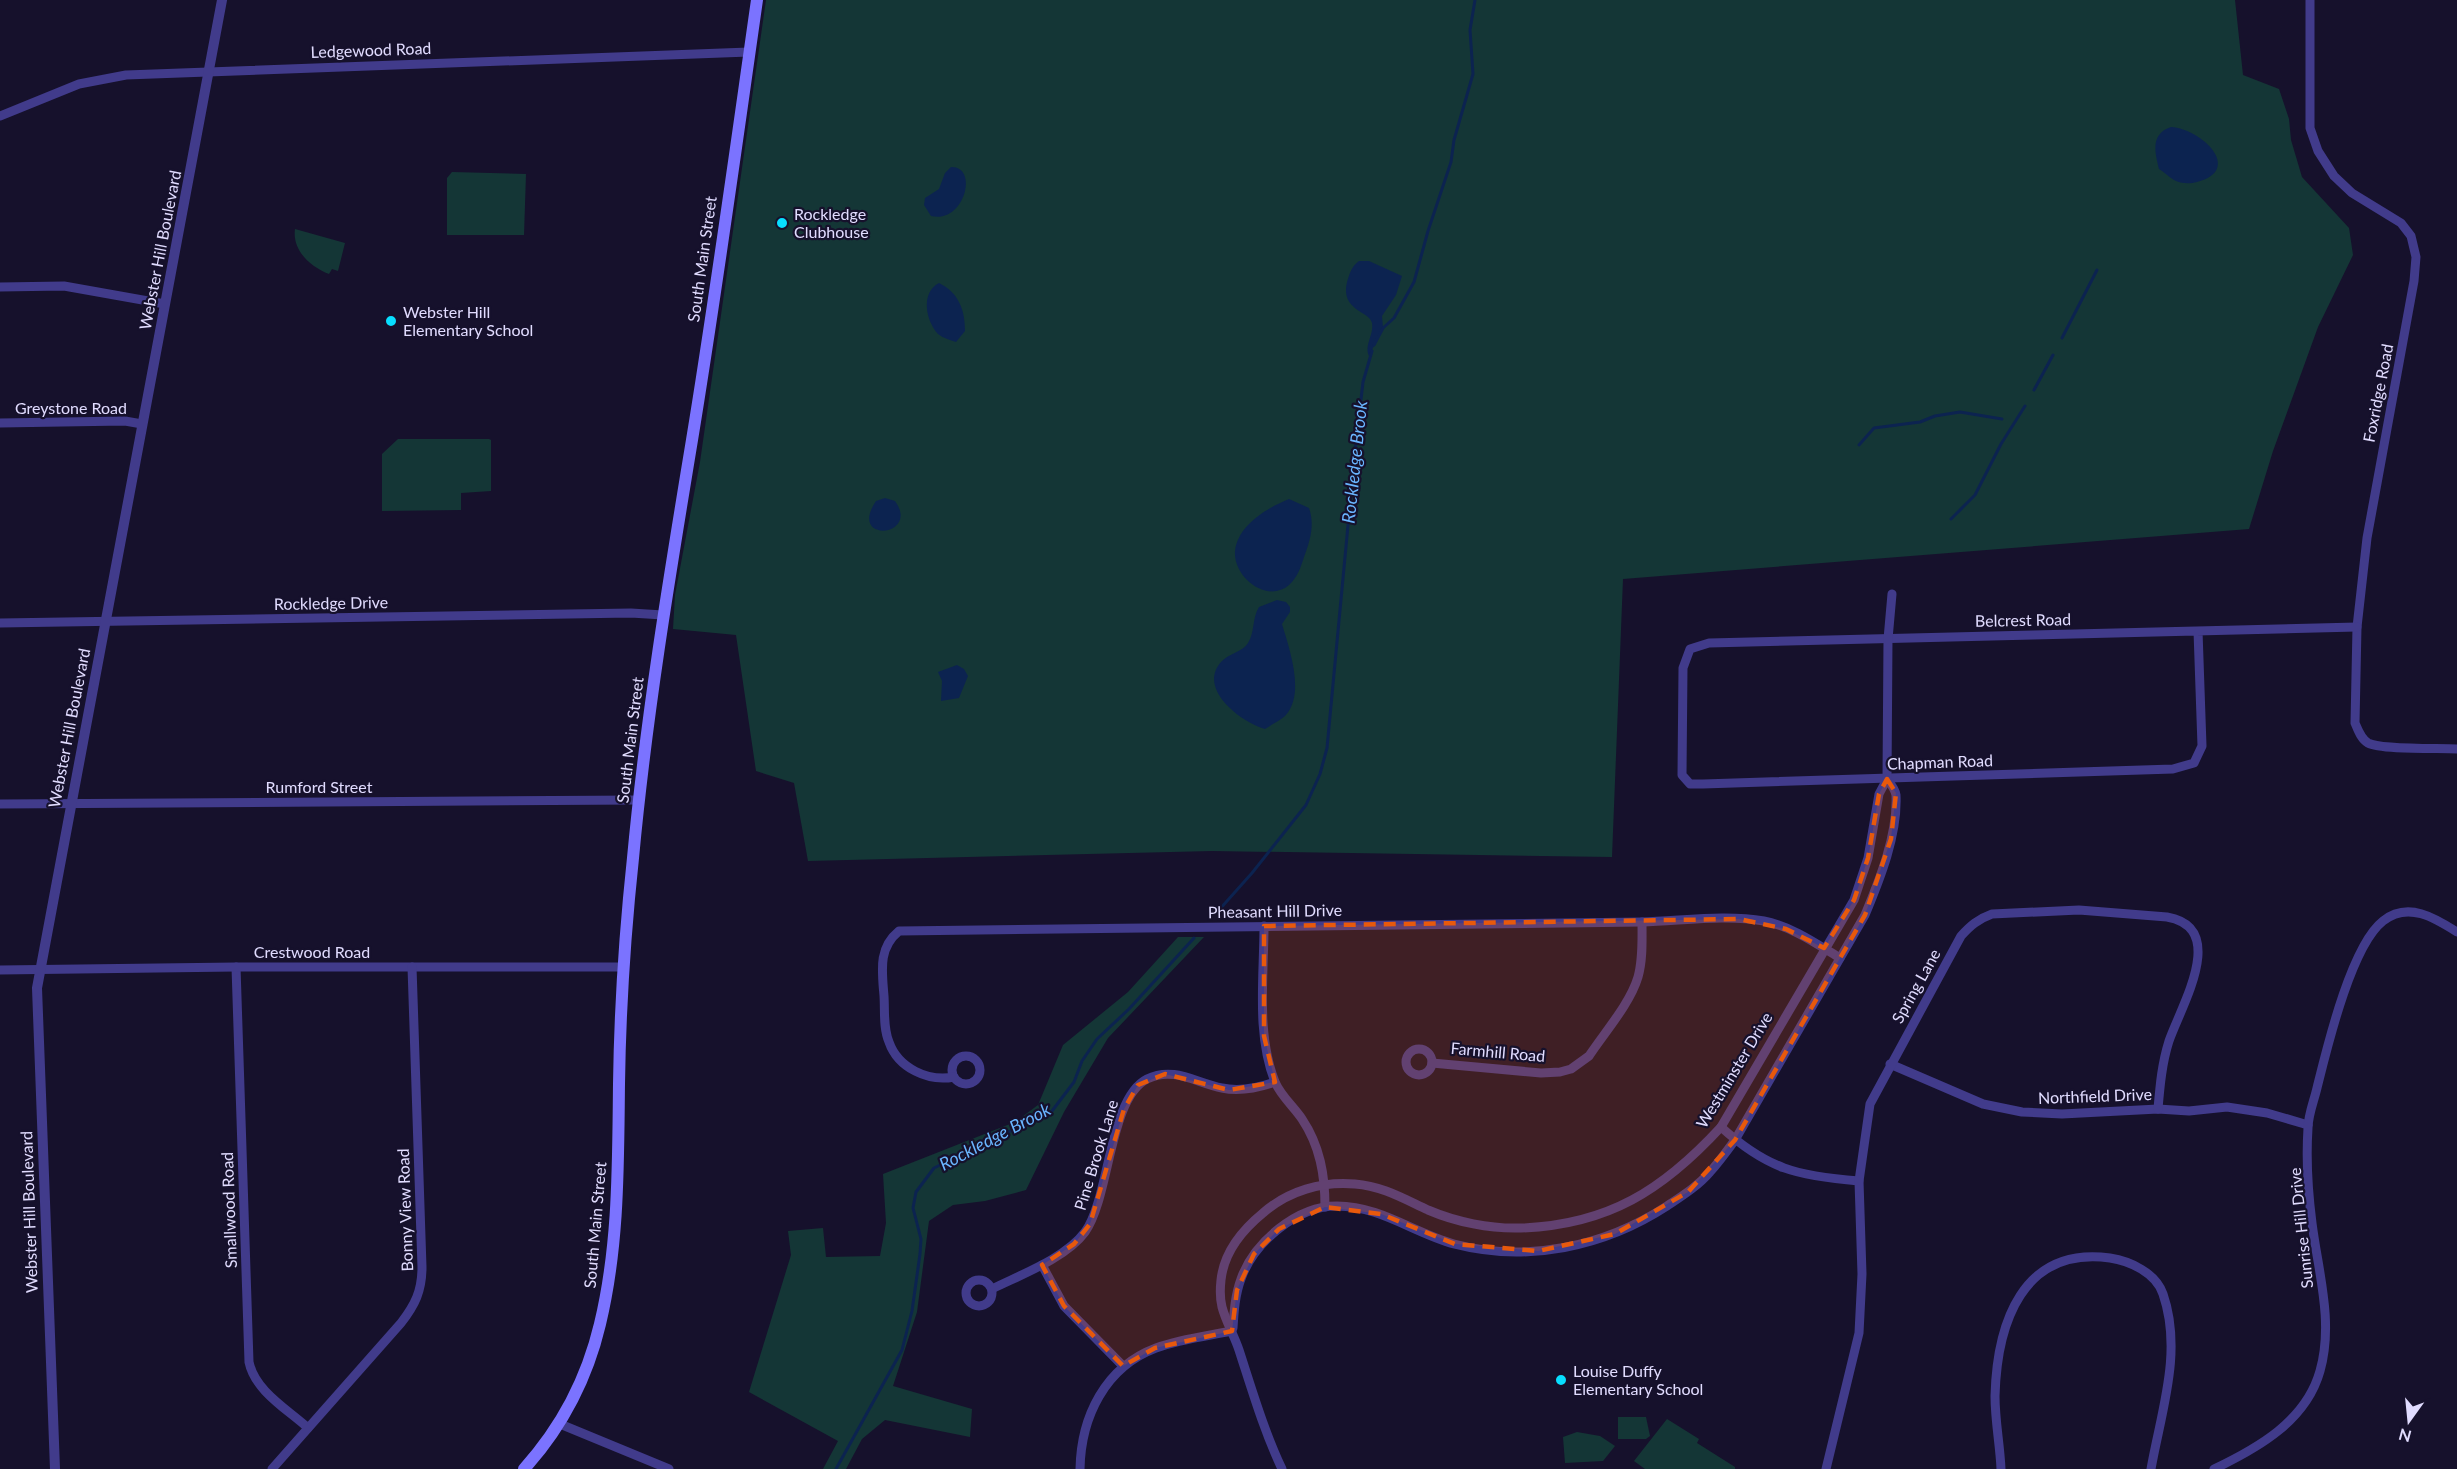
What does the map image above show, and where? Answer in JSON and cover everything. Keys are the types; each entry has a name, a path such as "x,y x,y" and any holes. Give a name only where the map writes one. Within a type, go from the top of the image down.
{"main road":[{"name":"South Main Street","path":"524,1469 560,1424 583,1378 595,1344 613,1253 618,1190 619,1081 624,968 639,800 663,615 692,438 757,0"}],"street":[{"name":"Webster Hill Boulevard","path":"55,1469 36,1000 39,970 222,0"},
{"name":"Foxridge Road","path":"2310,0 2310,128 2318,151 2334,176 2352,193 2401,223 2411,236 2416,257 2414,281 2367,538 2357,627 2355,723 2359,733 2368,743 2457,749"},
{"name":"Ledgewood Road","path":"0,116 79,84 126,75 749,52"},
{"path":"0,287 64,286 165,304"},
{"name":"Greystone Road","path":"0,423 125,421 142,424"},
{"name":"Westminster Drive","path":"1282,1469 1271,1446 1222,1307 1220,1294 1223,1268 1233,1245 1267,1209 1301,1190 1325,1184 1369,1186 1395,1194 1430,1211 1481,1225 1520,1228 1563,1224 1595,1217 1626,1204 1653,1189 1701,1149 1720,1127 1854,900 1868,858 1879,794 1887,778 1888,639 1892,594"},
{"name":"Rockledge Drive","path":"0,623 632,613 663,615"},
{"name":"Belcrest Road","path":"1690,649 1709,643 2357,627"},
{"name":"Chapman Road","path":"1690,649 1683,668 1680,764 1682,775 1690,784 2173,769 2194,763 2202,746 2198,631"},
{"name":"Westminster Drive","path":"1232,1331 1237,1290 1254,1254 1279,1229 1292,1220 1325,1207 1348,1207 1381,1214 1425,1235 1465,1246 1519,1252 1557,1249 1596,1241 1615,1234 1659,1211 1688,1192 1709,1174 1735,1140 1865,915 1882,876 1892,839 1896,793 1887,778"},
{"name":"Rumford Street","path":"0,804 639,800"},
{"name":"Spring Lane","path":"1826,1469 1859,1333 1862,1274 1858,1181 1870,1104 1961,936 1981,918 1992,914 2079,910 2178,919 2191,927 2199,944 2199,961 2169,1042 2161,1073 2158,1109"},
{"name":"Sunrise Hill Drive","path":"2214,1469 2268,1439 2298,1414 2312,1393 2321,1370 2326,1328 2312,1222 2308,1125 2341,1001 2364,944 2384,920 2398,914 2415,912 2431,916 2457,932"},
{"name":"Pheasant Hill Drive","path":"954,1077 941,1079 916,1072 902,1061 889,1044 885,1028 882,961 890,938 898,931 1739,919 1766,921 1786,928 1840,958"},
{"name":"Farmhill Road","path":"1432,1063 1541,1072 1560,1072 1581,1063 1595,1048 1630,995 1638,978 1641,964 1642,922"},
{"path":"1264,926 1264,1036 1275,1082 1313,1138 1325,1184 1325,1207"},
{"name":"Crestwood Road","path":"0,970 236,967 624,968"},
{"name":"Smallwood Road","path":"236,967 249,1362 252,1373 260,1386 308,1428"},
{"name":"Bonny View Road","path":"272,1469 412,1309 421,1286 412,967"},
{"name":"Northfield Drive","path":"1890,1064 1983,1104 2022,1112 2062,1114 2158,1109 2188,1111 2227,1107 2267,1113 2308,1125"},
{"name":"Pine Brook Lane","path":"992,1289 1042,1265 1074,1244 1090,1224 1124,1109 1138,1085 1154,1076 1165,1074 1185,1076 1229,1090 1247,1090 1275,1082"},
{"path":"1720,1127 1765,1161 1793,1173 1858,1181"},
{"path":"2001,1469 1995,1398 1997,1372 2008,1323 2018,1298 2030,1280 2048,1266 2071,1258 2101,1257 2126,1261 2147,1273 2163,1292 2171,1336 2169,1379 2151,1469"},
{"path":"1042,1265 1064,1306 1123,1366"},
{"path":"1080,1469 1084,1430 1093,1407 1107,1383 1123,1366 1155,1348 1232,1331"},
{"path":"560,1424 669,1469"}],"highlighted area":[{"path":"1887,779 1896,793 1891,839 1865,915 1735,1140 1688,1192 1615,1234 1538,1251 1455,1244 1381,1214 1325,1207 1279,1229 1254,1254 1237,1290 1232,1331 1155,1348 1123,1366 1064,1306 1042,1265 1074,1244 1090,1224 1124,1109 1138,1085 1165,1074 1229,1090 1275,1082 1264,1036 1264,926 1739,919 1786,929 1824,948 1854,900 1868,858 1879,794"}],"green space":[{"path":"766,0 2235,0 2243,75 2279,89 2289,119 2291,140 2302,177 2349,228 2353,255 2318,327 2273,451 2249,529 1623,579 1612,857 1212,851 808,861 794,783 756,771 736,635 673,629 675,595 700,462"},
{"path":"452,172 526,174 524,235 447,235 447,178"},
{"path":"295,229 345,243 338,271 332,269 329,274 304,257 297,244"},
{"path":"398,439 491,440 491,491 461,493 461,510 382,511 382,454"},
{"path":"1178,937 1204,937 1108,1038 1064,1112 1026,1190 985,1201 953,1205 929,1221 917,1312 893,1386 972,1409 970,1437 885,1420 862,1439 846,1469 823,1469 838,1441 749,1392 791,1255 788,1231 823,1228 826,1257 880,1256 886,1223 883,1174 1015,1122 1038,1105 1063,1045 1128,992"},
{"path":"1618,1417 1646,1417 1650,1436 1646,1439 1618,1439"},
{"path":"1667,1419 1699,1439 1697,1443 1735,1469 1645,1469 1634,1461"},
{"path":"1577,1432 1600,1436 1615,1446 1603,1461 1565,1463 1563,1437"}],"water":[{"path":"2171,127 2183,129 2195,135 2213,151 2218,160 2217,169 2211,176 2194,183 2183,183 2174,180 2159,169 2157,139 2164,130"},
{"path":"951,167 960,169 964,175 966,184 960,204 952,212 943,216 931,216 924,205 925,198 939,189 945,173"},
{"path":"1359,261 1369,261 1402,276 1396,295 1382,316 1383,328 1369,356 1372,323 1351,305 1346,292 1350,273"},
{"path":"939,283 952,292 962,309 965,331 956,342 938,334 930,322 927,300 929,293"},
{"path":"885,498 895,501 900,513 899,522 893,528 884,531 870,524 870,515 876,501"},
{"path":"1289,499 1309,508 1312,527 1308,545 1298,572 1289,585 1280,590 1262,589 1253,585 1240,570 1236,561 1237,542 1248,525 1255,519"},
{"path":"1277,600 1286,602 1290,607 1290,612 1282,624 1294,671 1294,696 1285,716 1265,729 1234,712 1225,703 1214,683 1215,672 1224,659 1248,643 1259,607"},
{"path":"957,665 964,669 968,676 959,698 941,701 942,681 938,672"}],"waterway":[{"name":"Rockledge Brook","path":"1374,345 1383,328 1394,318 1414,282 1451,162 1454,140 1473,74 1470,30 1475,0"},
{"path":"2062,338 2097,270"},
{"name":"Rockledge Brook","path":"1219,910 1252,873 1306,805 1320,774 1327,748 1363,382 1372,351"},
{"path":"2034,390 2053,355"},
{"path":"1951,519 1975,495 2001,444 2025,406"},
{"path":"1859,445 1874,428 1920,422 1935,416 1960,412 2002,419"},
{"name":"Rockledge Brook","path":"836,1469 902,1350 912,1311 920,1254 921,1239 913,1208 916,1192 934,1168 1052,1111 1074,1082 1082,1061 1097,1039 1129,1009 1194,938"}],"place":[{"name":"Rockledge Clubhouse","path":"782,223"},
{"name":"Webster Hill Elementary School","path":"391,321"},
{"name":"Louise Duffy Elementary School","path":"1561,1380"}]}
